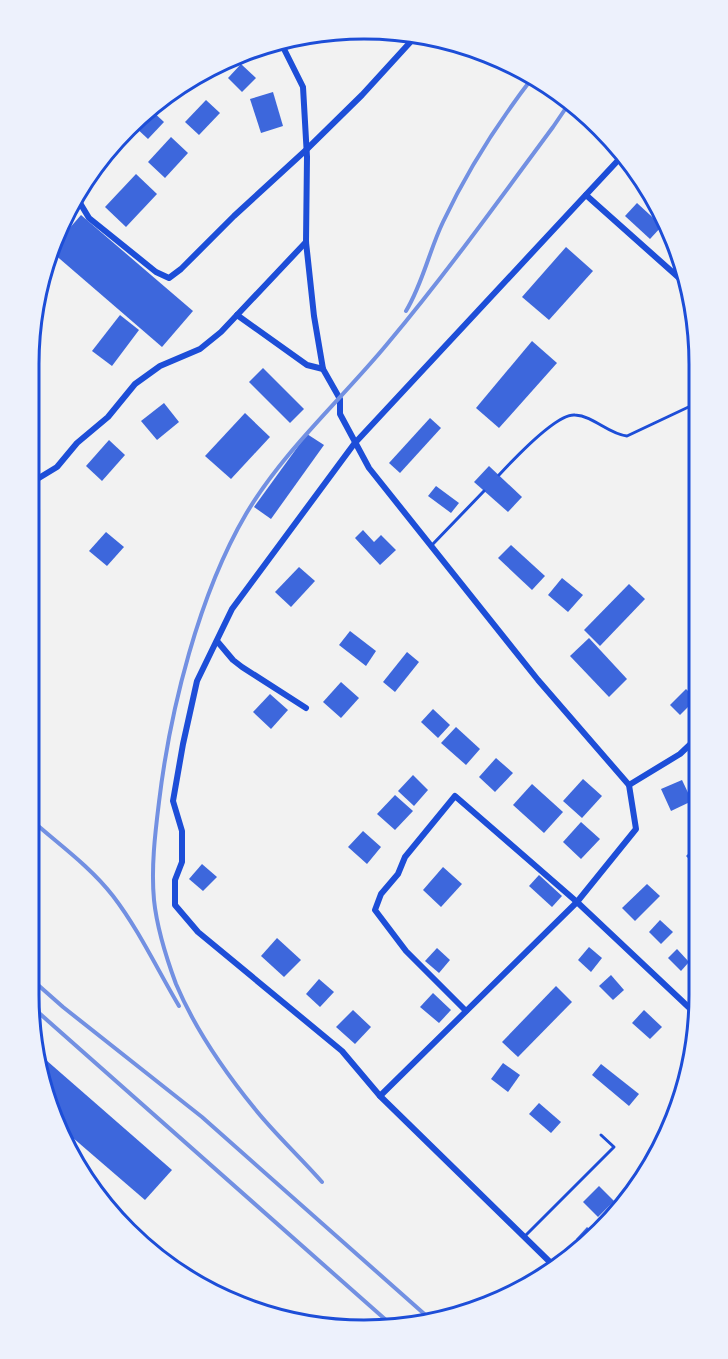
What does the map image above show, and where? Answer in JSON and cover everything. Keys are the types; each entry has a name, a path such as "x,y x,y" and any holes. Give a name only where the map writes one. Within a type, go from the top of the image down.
{"street":[{"path":"81,205 89,218 156,272 169,278 306,150 362,95 410,43"},
{"path":"284,49 303,87 306,242 314,316 323,369 340,399 340,414 354,444 369,468 538,680 629,785 636,829 577,902 380,1096"},
{"path":"550,1262 380,1096 342,1051 198,932 176,905 175,880 182,862 182,831 173,801 197,681 232,609 354,444 618,161"},
{"path":"586,195 677,276"},
{"path":"39,478 57,467 77,443 108,417 135,384 160,366 200,349 221,332 306,242"},
{"path":"237,315 307,365 323,369"},
{"path":"217,641 242,667 306,708"},
{"path":"629,785 680,754 689,746"},
{"path":"466,1011 406,951 375,910 381,894 398,874 405,857 455,796 577,902 688,1007"}],"lane":[{"path":"499,476 522,451 563,417 575,415 592,420 617,435 627,436 689,407"},
{"path":"431,546 484,490"},
{"path":"524,1237 614,1147 601,1135"}],"building":[{"path":"241,64 256,78 242,92 228,78"},
{"path":"273,92 283,126 261,133 250,99"},
{"path":"206,100 220,113 199,135 185,122"},
{"path":"156,115 164,122 148,139 138,130"},
{"path":"171,137 188,153 165,178 148,162"},
{"path":"136,174 157,194 126,227 105,207"},
{"path":"637,203 654,219 659,229 650,239 625,216"},
{"path":"81,215 193,311 162,347 57,257 69,229"},
{"path":"566,247 593,271 549,320 522,297"},
{"path":"120,315 139,330 112,366 92,351"},
{"path":"532,341 557,363 499,428 476,408"},
{"path":"263,368 304,409 290,423 249,382"},
{"path":"164,403 179,422 157,440 141,421"},
{"path":"245,413 270,437 231,479 205,456"},
{"path":"430,418 441,428 400,473 389,463"},
{"path":"307,434 324,445 271,519 254,507"},
{"path":"109,440 125,455 102,481 86,466"},
{"path":"489,466 522,497 508,512 474,482"},
{"path":"436,486 459,503 451,513 428,496"},
{"path":"363,530 374,542 381,535 396,550 380,565 355,538"},
{"path":"106,532 124,547 107,566 89,551"},
{"path":"511,545 545,576 532,590 498,558"},
{"path":"299,567 315,581 291,607 275,592"},
{"path":"562,578 583,595 568,612 548,595"},
{"path":"629,584 645,599 600,646 584,630"},
{"path":"350,631 376,651 366,666 339,645"},
{"path":"589,638 627,679 609,697 570,656"},
{"path":"407,652 419,662 395,692 383,682"},
{"path":"341,682 359,698 341,718 323,702"},
{"path":"686,689 689,692 689,706 680,715 670,705"},
{"path":"270,694 288,710 271,729 253,712"},
{"path":"433,709 450,725 438,738 421,722"},
{"path":"456,727 480,749 466,765 441,743"},
{"path":"496,758 513,773 495,792 479,777"},
{"path":"413,775 428,790 414,806 398,791"},
{"path":"583,779 602,796 582,818 563,801"},
{"path":"682,780 689,795 689,802 671,811 661,789"},
{"path":"532,784 563,812 544,833 513,805"},
{"path":"395,795 413,811 395,830 377,814"},
{"path":"581,822 600,839 581,859 563,842"},
{"path":"363,831 381,847 367,864 348,847"},
{"path":"202,864 217,877 203,891 189,879"},
{"path":"443,867 462,884 441,907 423,890"},
{"path":"539,875 562,896 552,907 529,886"},
{"path":"647,884 660,896 635,921 622,908"},
{"path":"660,920 673,932 661,944 649,932"},
{"path":"277,938 301,960 284,977 261,956"},
{"path":"589,947 602,958 591,972 578,960"},
{"path":"437,948 450,960 439,973 425,961"},
{"path":"677,949 689,962 681,971 668,958"},
{"path":"611,975 624,990 613,1000 599,986"},
{"path":"319,979 334,992 320,1007 306,994"},
{"path":"556,986 572,1002 518,1057 502,1042"},
{"path":"433,993 451,1010 439,1023 420,1007"},
{"path":"353,1010 371,1027 355,1044 336,1027"},
{"path":"644,1010 662,1027 650,1039 632,1023"},
{"path":"45,1059 172,1170 145,1200 72,1137 56,1099"},
{"path":"503,1063 520,1075 508,1092 491,1079"},
{"path":"601,1064 639,1094 629,1106 592,1075"},
{"path":"539,1103 561,1122 551,1133 529,1114"},
{"path":"599,1186 614,1201 598,1217 583,1202"},
{"path":"587,1227 589,1229 577,1240"}],"railway":[{"path":"406,311 417,289 438,233 462,184 496,129 528,84"},
{"path":"322,1182 263,1118 232,1080 211,1049 176,984 162,943 154,900 154,851 164,766 179,692 214,580 229,546 261,491 295,447 410,317 565,109"},
{"path":"39,827 84,865 113,896 140,936 179,1006"},
{"path":"39,986 202,1117 425,1314"},
{"path":"40,1014 385,1319"}]}
